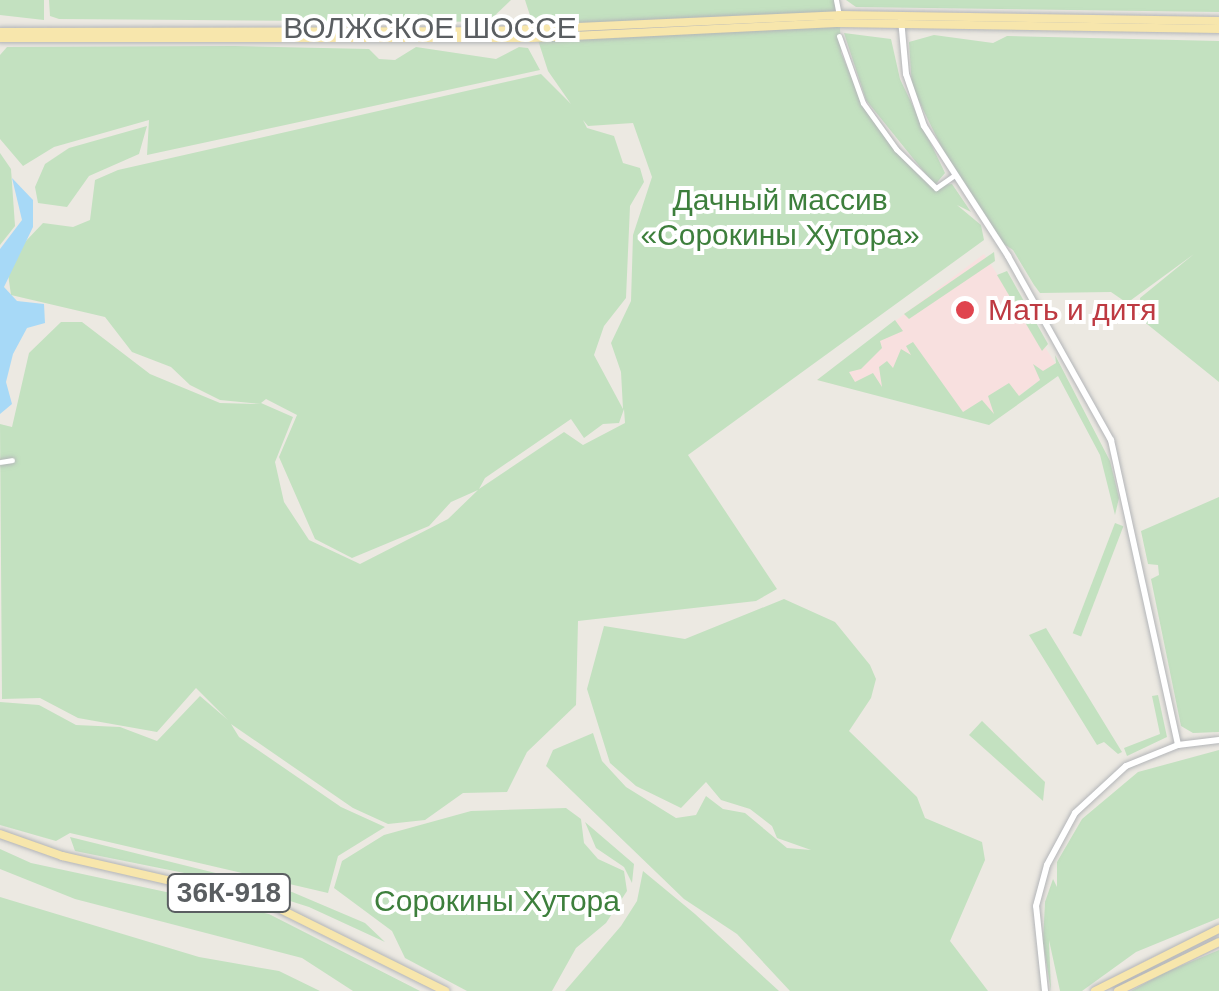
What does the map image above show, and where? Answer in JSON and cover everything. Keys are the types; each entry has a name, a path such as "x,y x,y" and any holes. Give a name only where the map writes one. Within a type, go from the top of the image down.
{"main road":[{"name":"ВОЛЖСКОЕ ШОССЕ","path":"0,34 488,31 839,15 901,21 1219,29"},
{"name":"ВОЛЖСКОЕ ШОССЕ","path":"218,33 475,38 901,21 1219,21"},
{"path":"901,21 914,98 953,176 1008,256 1111,440 1178,746"},
{"path":"1045,991 1036,906 1056,842 1102,784 1178,746 1219,740"},
{"name":"36К-918","path":"0,834 62,856 268,903 444,991"},
{"path":"1095,991 1219,929"},
{"path":"1118,991 1219,942"}],"street":[{"path":"836,0 839,15"},
{"path":"839,36 863,103 936,188 953,176"},
{"path":"0,462 12,460"}],"shaded area":[{"name":"Мать и дитя","path":"984,254 1058,367 984,421 817,380"}],"green space":[{"path":"0,0 44,0 44,20 0,15"},
{"path":"49,0 511,0 489,21 446,22 59,19 50,16"},
{"name":"Дачный массив «Сорокины Хутора»","path":"525,0 839,0 841,53 863,103 896,149 933,183 866,100 844,33 891,39 900,79 945,173 934,186 952,184 971,212 957,205 981,225 984,240 688,455 777,589 756,601 578,621 576,705 527,752 507,792 463,793 425,820 388,824 353,808 231,724 239,737 341,807 385,827 338,856 328,893 70,833 56,841 0,825 0,702 39,705 76,725 120,727 157,741 200,696 228,720 196,688 157,732 78,718 40,698 2,699 0,424 12,427 29,353 61,322 82,322 150,374 220,403 261,404 220,400 190,385 171,367 132,352 105,317 11,295 8,274 25,242 43,223 73,227 90,220 95,180 118,170 541,74 571,104 548,71","holes":["583,120 588,126 633,123 652,177 633,235 631,301 611,343 621,372 623,409 594,355 604,326 626,298 630,206 644,182 640,168 623,163 614,136 587,128","266,399 297,415 279,457 315,539 352,558 429,526 451,502 478,490 448,519 360,564 309,540 284,502 275,462 293,417 261,403","624,409 625,423 583,445 564,432 479,489 485,478 571,419 584,438 603,424 619,423"]},
{"path":"846,0 1219,0 1219,12 856,7"},
{"path":"934,35 993,43 1007,36 1219,41 1219,382 1142,320 1140,298 1194,254 1127,303 1111,292 1040,293 1013,250 995,238 963,191 912,87 909,42"},
{"path":"7,47 369,49 379,59 395,60 416,47 496,59 519,47 528,48 540,70 147,155 149,120 54,147 23,166 0,139 0,55"},
{"path":"147,126 139,154 89,176 67,207 38,203 35,187 45,164 69,148"},
{"path":"0,153 11,169 15,226 0,245"},
{"path":"994,252 995,261 909,319 904,314"},
{"path":"1007,271 1048,344 1042,351 997,275"},
{"path":"895,320 903,331 880,341 882,348 861,369 849,372 855,382 873,373 882,387 879,367 887,361 893,368 901,349 911,355 906,346 913,342 963,412 982,400 994,414 988,396 1009,383 1019,396 1040,380 1033,364 1043,371 1056,363 1055,355 1110,461 1119,498 1115,515 1100,455 1058,376 989,425 817,380"},
{"path":"1219,497 1219,732 1193,733 1181,726 1151,579 1159,575 1158,565 1148,564 1141,531"},
{"path":"1115,523 1123,526 1081,636 1073,633"},
{"path":"784,599 835,622 870,665 876,679 871,698 849,731 917,797 925,818 982,842 985,860 950,941 988,991 790,991 737,934 684,899 546,766 553,750 593,733 602,761 626,787 676,818 696,815 706,796 723,809 745,813 787,848 811,850 777,838 772,826 750,809 721,800 706,782 681,808 636,786 610,763 587,689 604,626 685,639"},
{"path":"1046,628 1122,752 1118,754 1104,742 1097,745 1029,635"},
{"path":"1158,695 1167,737 1127,756 1124,748 1160,734 1152,696"},
{"path":"982,721 1045,782 1043,801 969,735"},
{"path":"1219,750 1219,918 1136,952 1082,991 1060,991 1049,940 1051,991 1043,942 1045,902 1053,879 1057,887 1057,862 1082,819 1138,772"},
{"name":"Сорокины Хутора","path":"566,808 581,819 584,843 598,859 624,871 627,891 606,923 576,948 552,991 467,991 405,958 392,931 334,888 342,861 384,835 471,811"},
{"path":"585,822 634,864 632,883 624,867 596,848"},
{"path":"70,837 292,892 365,923 385,942 309,907 234,883 75,851"},
{"path":"0,849 31,863 269,914 420,991 353,991 302,958 75,899 0,869"},
{"path":"643,871 779,991 565,991 621,926 637,901"},
{"path":"0,897 199,957 279,971 320,991 0,991"},
{"path":"1219,950 1219,991 1131,991 1164,973"}],"water":[{"path":"12,178 33,200 33,227 4,287 17,301 44,304 45,323 27,328 13,354 6,382 12,404 0,414 0,249 22,220"}],"place":[{"name":"Мать и дитя","path":"965,310"}]}
